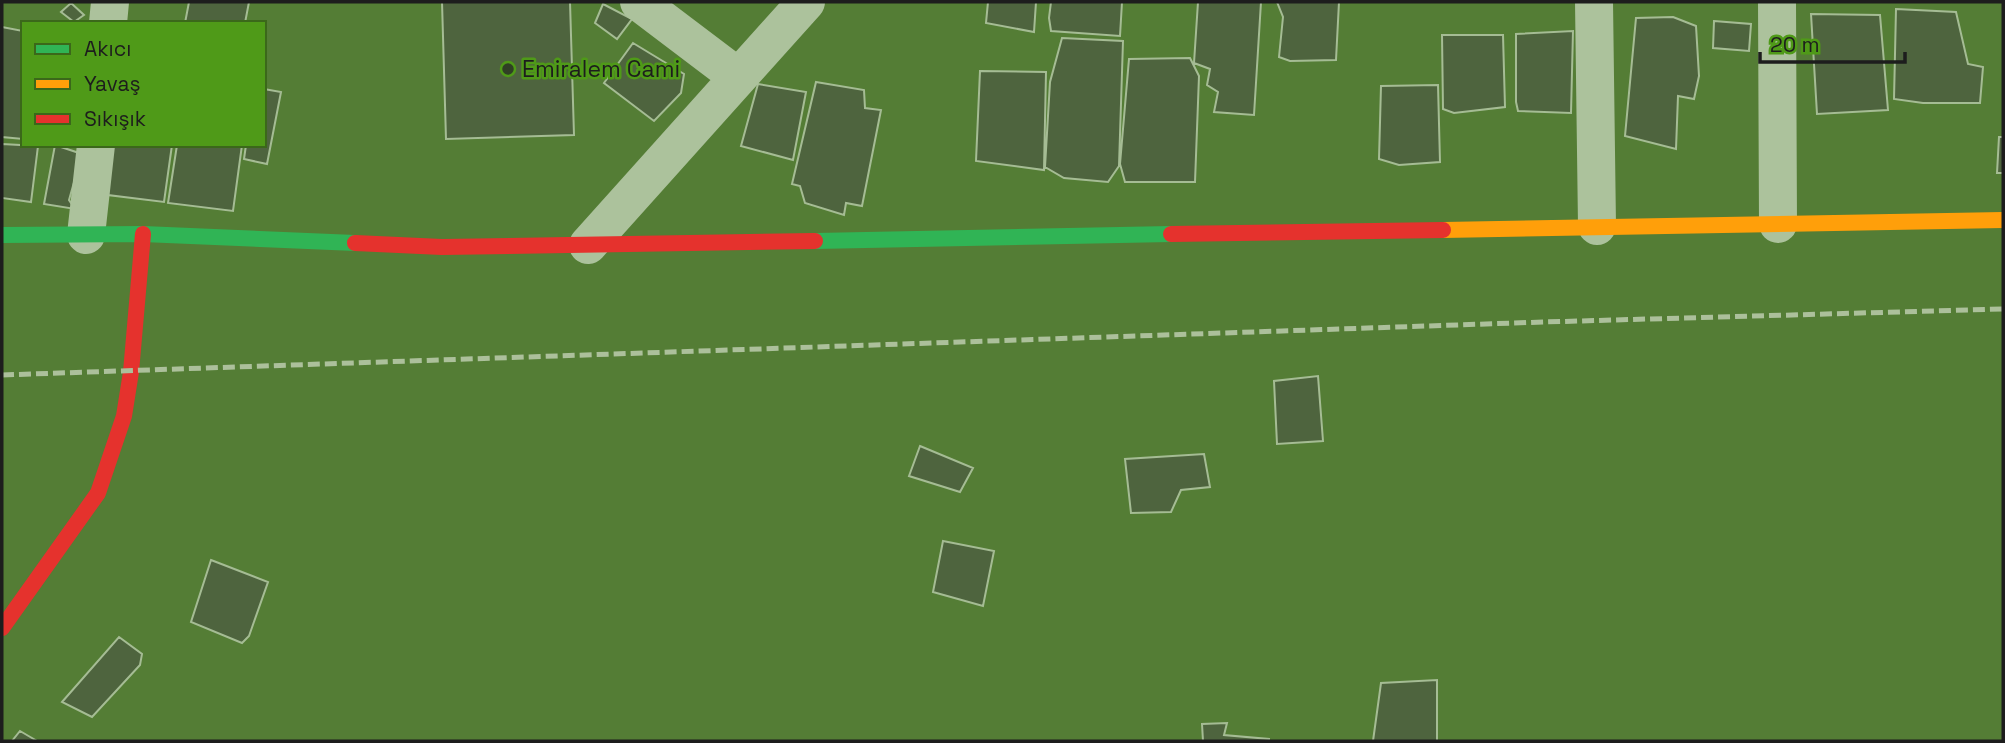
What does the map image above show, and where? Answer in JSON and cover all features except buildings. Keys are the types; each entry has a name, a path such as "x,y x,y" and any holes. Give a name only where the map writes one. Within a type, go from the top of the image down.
{"street":[{"path":"108,21 110,2"},
{"path":"639,2 738,78"},
{"path":"588,245 806,2"},
{"path":"1594,2 1597,226"},
{"path":"1777,2 1778,224"},
{"path":"86,235 96,147"},
{"path":"2,235 143,234 442,247 2003,220"},
{"path":"2,628 98,493 124,416 131,372 143,234"}],"railway":[{"path":"2,375 1543,322 2003,309"}],"traffic: fast":[{"path":"2,235 143,234 355,243"},
{"path":"815,241 1171,234"}],"traffic: slow":[{"path":"1443,230 2003,220"}],"traffic: jam":[{"path":"1171,234 1443,230"},
{"path":"2,628 98,493 124,416 131,372 143,234"},
{"path":"355,243 442,247 815,241"}],"place":[{"name":"Emiralem Cami","path":"508,69"}]}
